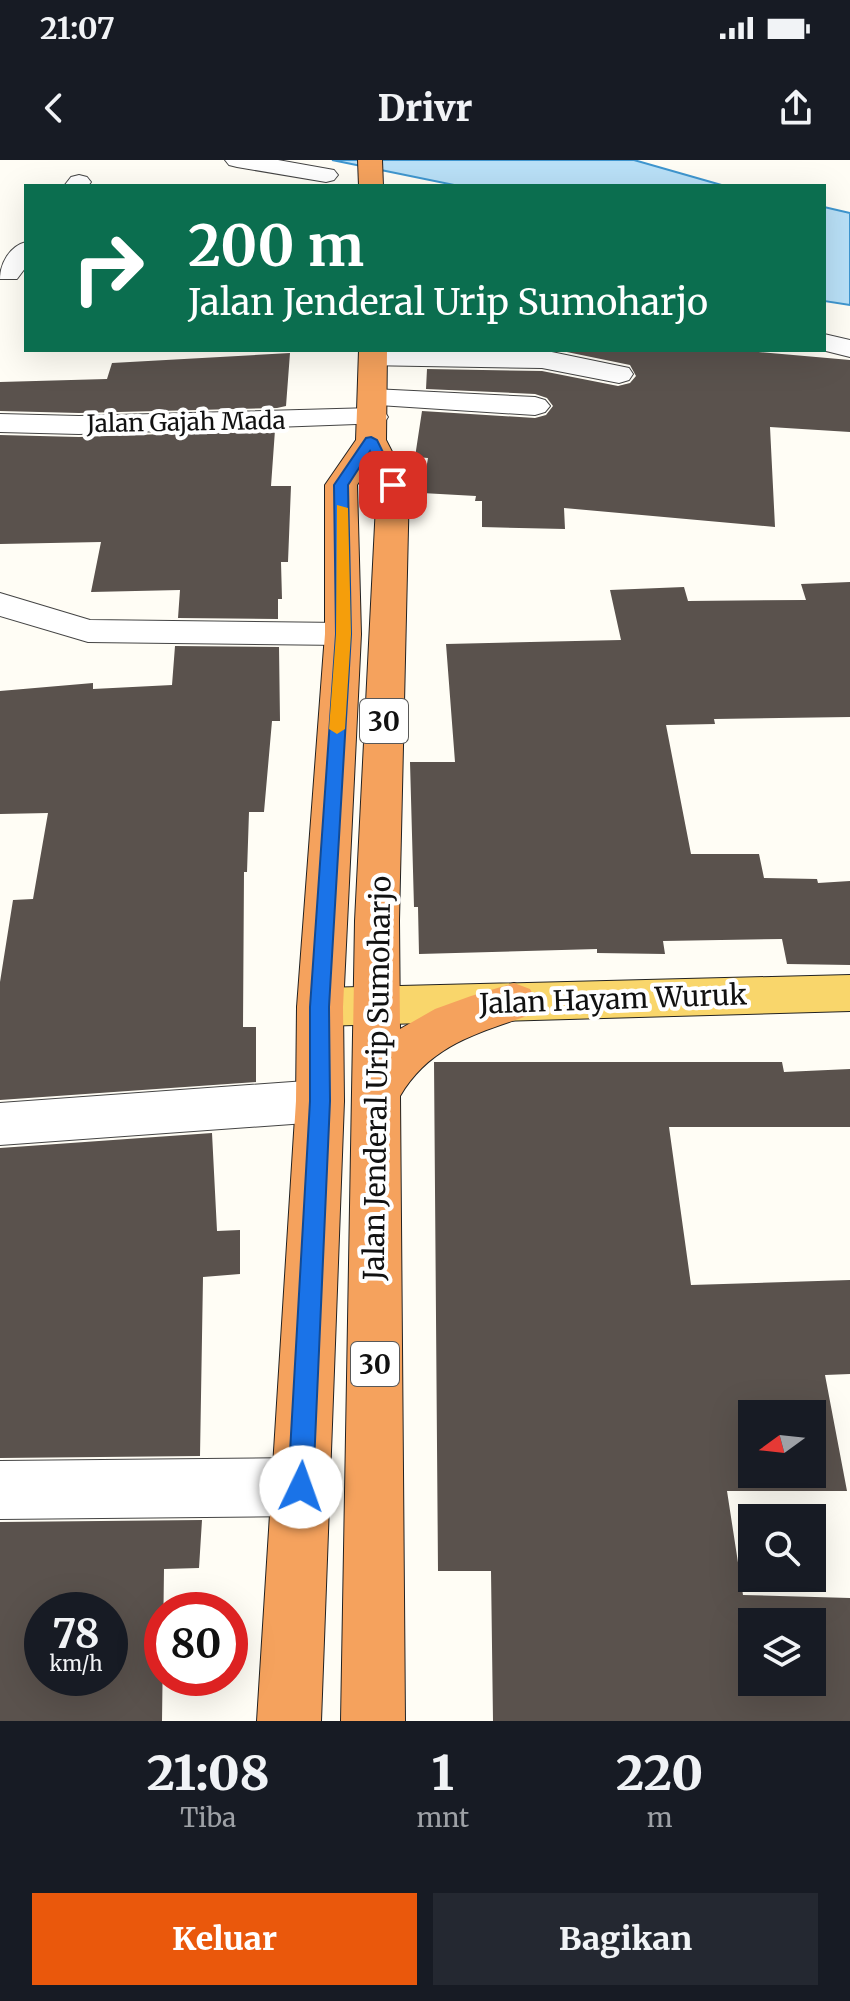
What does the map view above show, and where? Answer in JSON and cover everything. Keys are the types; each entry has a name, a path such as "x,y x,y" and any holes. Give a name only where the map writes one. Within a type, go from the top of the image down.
{"highway":[{"path":"370,160 371,184"},
{"name":"Jalan Jenderal Urip Sumoharjo","path":"373,354 372,419 393,485 377,1006 373,1721"},
{"name":"Jalan Jenderal Urip Sumoharjo","path":"289,1721 320,1101 320,1007 343,634 341,485 372,419"},
{"path":"377,1092 390,1066 435,1028 465,1015 514,1002"}],"main road":[{"name":"Jalan Hayam Wuruk","path":"320,1007 850,993"}],"street":[{"path":"237,160 326,175"},
{"path":"11,273 24,253"},
{"path":"826,343 850,349"},
{"path":"373,354 542,359 619,374"},
{"name":"Jalan Gajah Mada","path":"0,423 79,425 372,419 535,406"},
{"path":"0,604 88,631 343,634"},
{"path":"0,1124 320,1101"},
{"path":"0,1490 301,1487"}],"water":[{"path":"332,160 634,160 718,184 449,184"},
{"path":"826,207 850,213 850,305 826,301"}],"building":[{"path":"567,352 759,352 850,360 850,432 770,427 775,527 564,508 565,529 482,527 482,501 475,501 476,496 422,493 428,458 415,457 422,411 535,418 546,415 553,406 547,398 535,394 426,389 427,369 542,371 618,386 630,383 636,376 630,365"},
{"path":"290,353 286,406 277,408 79,413 0,411 0,382 107,379 112,363"},
{"path":"275,430 271,486 291,486 288,562 281,562 282,599 278,599 278,619 178,618 180,590 91,592 101,542 0,544 0,435 79,437"},
{"path":"850,582 850,717 714,719 715,724 666,725 691,854 759,854 764,878 817,879 818,883 850,881 850,965 787,964 782,939 663,941 665,954 597,953 597,949 419,954 418,907 414,907 410,762 455,762 446,644 621,640 610,590 684,587 688,601 806,600 801,584"},
{"path":"175,646 279,647 280,721 272,721 264,812 249,812 247,872 244,872 243,1027 256,1027 256,1082 0,1100 0,982 13,900 33,899 48,813 0,814 0,691 93,683 93,689 172,685"},
{"path":"434,1062 782,1062 784,1072 850,1069 850,1127 669,1127 691,1285 850,1280 850,1374 825,1375 847,1491 727,1491 738,1562 738,1592 743,1595 850,1598 850,1721 493,1721 491,1571 438,1571"},
{"path":"212,1133 217,1231 240,1230 240,1274 203,1277 200,1456 0,1458 0,1148"},
{"path":"202,1520 199,1568 164,1569 164,1592 144,1592 144,1696 162,1696 162,1721 0,1721 0,1522"}],"slow traffic":[{"path":"337,729 343,634 341,508"}],"route":[{"path":"301,1487 320,1101 320,1007 343,634 341,485 371,440 393,485"}]}
